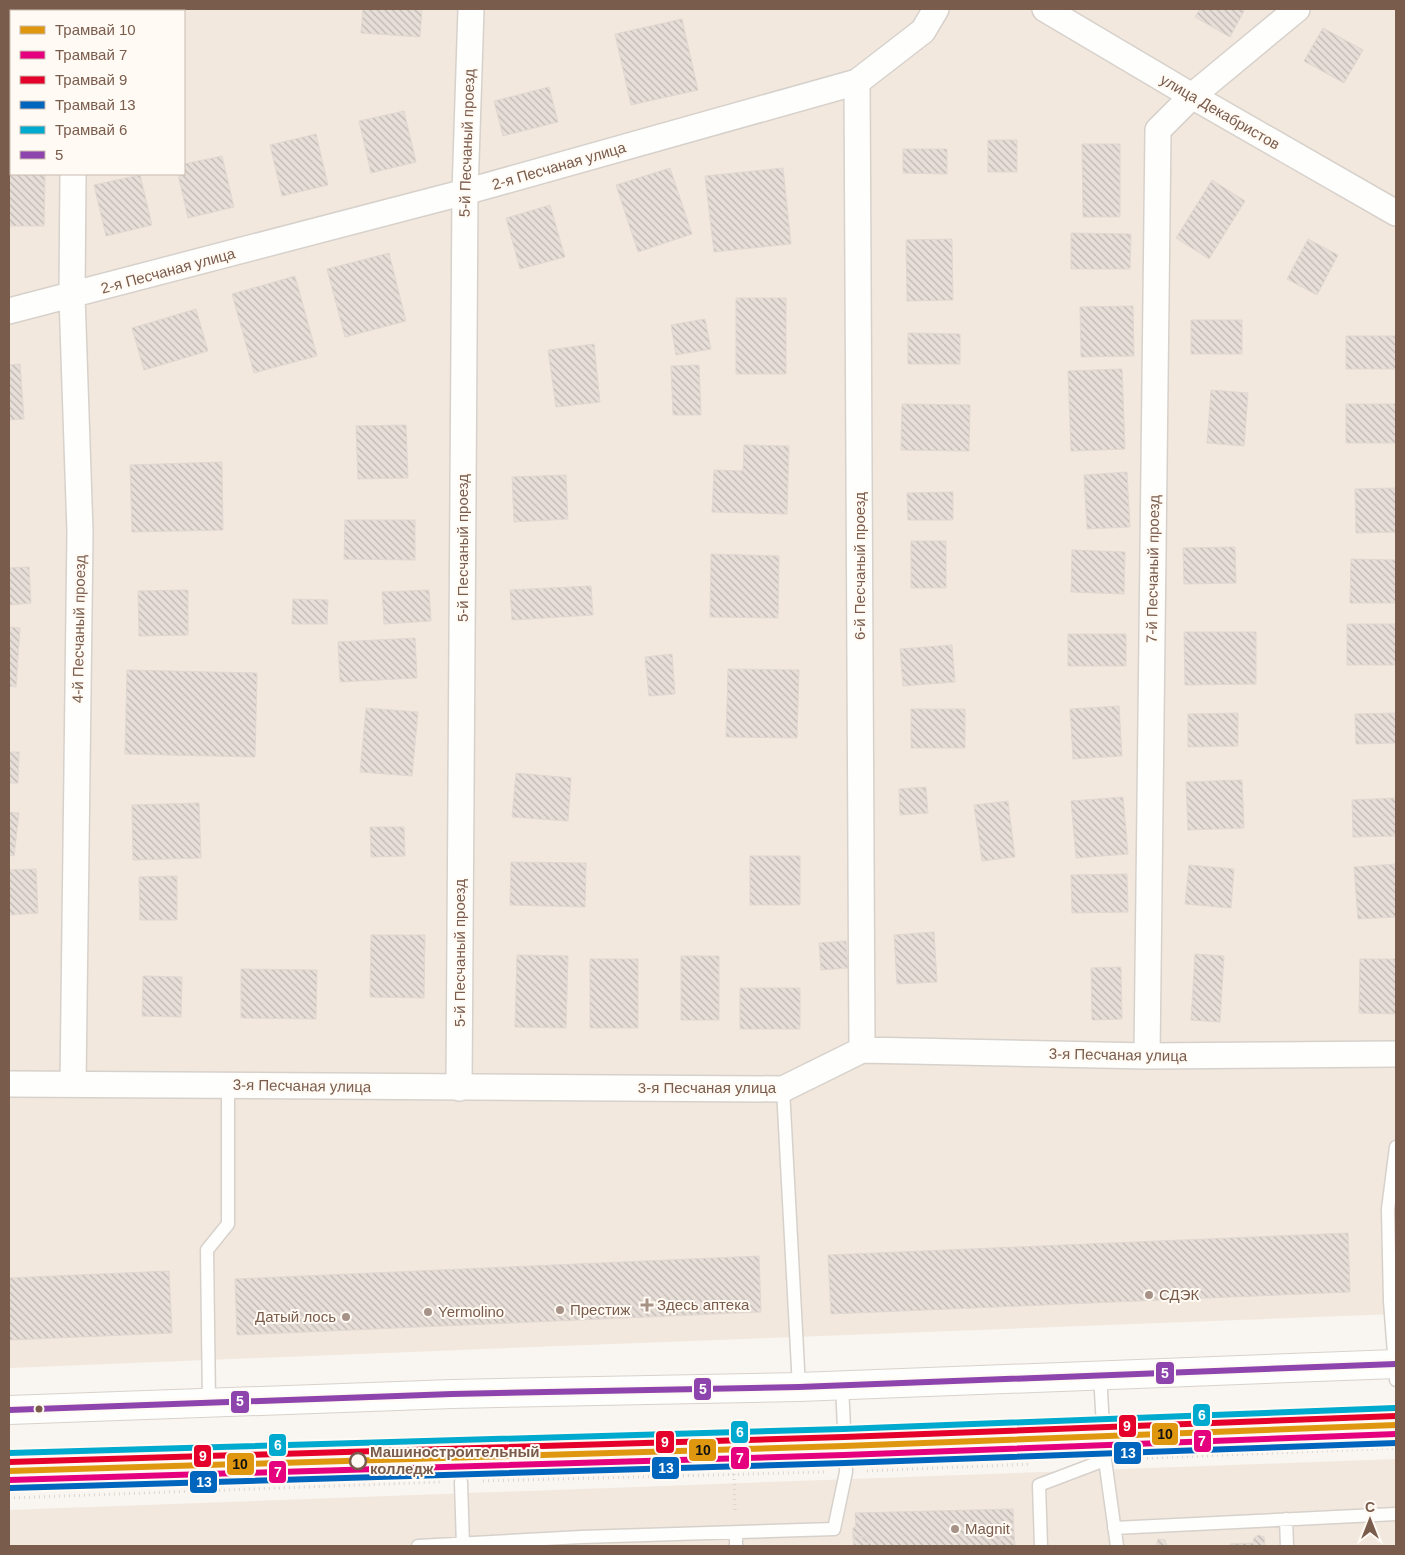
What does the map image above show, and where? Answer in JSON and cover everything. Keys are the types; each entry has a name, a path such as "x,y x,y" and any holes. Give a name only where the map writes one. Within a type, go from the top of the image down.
{"main road":[{"path":"9,1410 452,1394 799,1387 1100,1375 1396,1370"}],"street":[{"name":"5-й Песчаный проезд","path":"459,1088 465,192 471,9"},
{"name":"2-я Песчаная улица","path":"9,312 465,192 857,82 923,31 936,9"},
{"name":"улица Декабристов","path":"1045,9 1396,213"},
{"name":"7-й Песчаный проезд","path":"1147,1056 1158,130 1192,96 1297,9"},
{"name":"6-й Песчаный проезд","path":"857,82 862,1050"},
{"name":"4-й Песчаный проезд","path":"73,175 72,296 80,532 73,1084"},
{"name":"3-я Песчаная улица","path":"9,1084 783,1089 862,1050 1147,1056 1396,1054"}],"lane":[{"path":"209,1402 207,1250 228,1224 228,1085"},
{"path":"783,1089 799,1387"},
{"path":"1396,1147 1388,1209 1390,1301 1396,1370"},
{"path":"1100,1375 1105,1460 1117,1546"},
{"path":"418,1546 581,1542 834,1529 846,1472 842,1385"},
{"path":"1041,1546 1039,1485 1105,1460"},
{"path":"461,1482 463,1545"},
{"path":"1114,1528 1396,1514"},
{"path":"1286,1519 1287,1546"},
{"path":"736,1533 736,1546"}],"path":[{"path":"1105,1460 1396,1448"},
{"path":"9,1498 461,1482 846,1472 1035,1464"},
{"path":"734,1474 736,1533"}],"shaded area":[{"path":"9,9 1396,9 1396,1314 9,1368"},
{"path":"1396,1459 1396,1546 9,1546 9,1510"}],"building":[{"path":"9,9 50,9 10,10 9,28"},
{"path":"101,9 155,9 154,10"},
{"path":"363,9 422,9 420,37 361,33"},
{"path":"1200,9 1245,9 1230,37 1195,17"},
{"path":"682,19 698,90 631,105 615,34"},
{"path":"1323,28 1363,50 1344,83 1304,61"},
{"path":"9,61 10,61 10,116"},
{"path":"549,87 558,122 503,136 494,101"},
{"path":"404,111 416,162 371,173 359,121"},
{"path":"316,134 328,185 282,196 270,145"},
{"path":"10,140 10,175 45,175 44,226 9,226"},
{"path":"988,140 1017,140 1017,172 988,172"},
{"path":"1082,144 1120,144 1120,217 1083,217"},
{"path":"903,149 947,149 947,174 903,173"},
{"path":"222,156 234,207 188,218 178,175 185,175 185,164"},
{"path":"670,168 692,234 638,252 616,185"},
{"path":"783,168 791,244 714,252 705,176"},
{"path":"140,175 152,225 106,236 94,185"},
{"path":"1212,180 1245,201 1209,259 1176,238"},
{"path":"550,205 565,257 520,269 506,218"},
{"path":"1071,233 1131,234 1130,269 1071,269"},
{"path":"952,239 953,300 907,301 906,240"},
{"path":"1308,239 1338,255 1317,295 1287,279"},
{"path":"389,253 406,321 345,337 327,269"},
{"path":"295,276 317,356 254,373 232,294"},
{"path":"736,298 786,298 786,374 736,374"},
{"path":"1133,306 1134,356 1081,357 1080,307"},
{"path":"196,309 208,351 144,370 132,328"},
{"path":"705,319 711,349 676,355 671,325"},
{"path":"1191,320 1242,320 1242,354 1191,354"},
{"path":"908,333 960,334 960,364 908,364"},
{"path":"1346,336 1396,336 1396,369 1346,369"},
{"path":"594,344 600,402 556,407 548,350"},
{"path":"20,364 24,419 9,420 9,365"},
{"path":"699,365 701,415 673,415 671,366"},
{"path":"1122,369 1125,449 1071,451 1068,371"},
{"path":"1211,390 1248,393 1244,446 1207,443"},
{"path":"902,404 970,405 969,451 901,450"},
{"path":"1346,404 1396,404 1396,443 1346,443"},
{"path":"406,425 408,478 358,479 356,426"},
{"path":"744,445 789,446 787,514 712,512 714,470 743,471"},
{"path":"222,462 223,530 132,532 130,465"},
{"path":"1127,472 1130,527 1087,529 1084,475"},
{"path":"566,475 568,519 514,522 512,477"},
{"path":"1396,488 1396,532 1356,533 1355,489"},
{"path":"953,492 953,520 908,520 907,493"},
{"path":"345,520 415,520 415,560 344,559"},
{"path":"911,541 946,541 946,588 911,588"},
{"path":"1235,547 1236,583 1184,584 1183,548"},
{"path":"1072,550 1125,552 1124,594 1071,592"},
{"path":"711,554 779,556 778,618 710,617"},
{"path":"1351,559 1396,560 1396,603 1350,603"},
{"path":"29,567 31,603 9,605 9,568"},
{"path":"591,586 593,615 512,620 510,590"},
{"path":"188,590 188,635 139,636 138,591"},
{"path":"429,590 431,621 384,624 382,592"},
{"path":"293,599 328,600 327,624 292,624"},
{"path":"1347,624 1396,624 1396,665 1347,665"},
{"path":"9,627 20,628 16,687 9,686"},
{"path":"1184,632 1256,632 1256,684 1185,685"},
{"path":"1068,634 1126,634 1126,666 1068,666"},
{"path":"415,638 417,678 340,682 338,642"},
{"path":"952,645 955,682 903,686 900,649"},
{"path":"672,654 675,694 649,696 645,657"},
{"path":"728,669 799,670 797,738 726,737"},
{"path":"127,670 257,673 255,757 125,754"},
{"path":"1119,706 1122,756 1073,759 1070,709"},
{"path":"366,708 418,712 412,776 360,772"},
{"path":"911,709 965,709 965,748 911,748"},
{"path":"1238,713 1238,746 1188,747 1188,714"},
{"path":"1396,713 1396,743 1356,744 1355,714"},
{"path":"9,752 19,752 18,783 9,783"},
{"path":"516,773 571,778 568,821 512,817"},
{"path":"1242,780 1244,828 1188,830 1186,782"},
{"path":"926,787 928,813 900,815 899,789"},
{"path":"1123,797 1128,854 1076,858 1071,801"},
{"path":"1396,798 1396,836 1353,837 1352,800"},
{"path":"1008,801 1015,857 982,861 974,805"},
{"path":"199,803 201,858 133,860 132,805"},
{"path":"9,812 19,813 14,856 9,855"},
{"path":"370,827 404,827 405,856 371,857"},
{"path":"750,856 800,856 800,905 750,905"},
{"path":"511,862 586,863 585,907 510,905"},
{"path":"1396,864 1396,917 1358,919 1354,867"},
{"path":"1189,865 1234,869 1231,908 1185,904"},
{"path":"36,869 38,913 9,915 9,870"},
{"path":"1127,874 1128,912 1072,913 1071,875"},
{"path":"177,876 177,920 140,920 139,877"},
{"path":"934,932 937,982 897,984 894,935"},
{"path":"371,935 425,935 424,998 370,997"},
{"path":"846,941 848,968 821,970 819,943"},
{"path":"1195,954 1224,956 1220,1022 1191,1020"},
{"path":"517,955 568,956 566,1028 515,1027"},
{"path":"681,956 719,956 719,1020 681,1020"},
{"path":"590,959 638,959 638,1028 590,1028"},
{"path":"1360,959 1396,959 1396,1014 1359,1013"},
{"path":"1121,967 1122,1019 1092,1020 1091,968"},
{"path":"241,969 317,970 316,1019 241,1018"},
{"path":"143,976 182,977 181,1017 142,1016"},
{"path":"740,988 800,988 800,1029 740,1029"},
{"path":"1348,1233 1350,1292 831,1314 828,1255"},
{"path":"759,1256 761,1312 237,1335 235,1279"},
{"path":"169,1271 172,1333 9,1340 9,1278"},
{"path":"1013,1509 1014,1533 1000,1533 1000,1546 868,1546 868,1537 853,1537 853,1528 856,1527 855,1513"},
{"path":"1000,1533 1014,1533 1015,1546 1000,1546"},
{"path":"1258,1535 1264,1537 1265,1546 1230,1546 1230,1544 1253,1543 1254,1538"},
{"path":"853,1537 868,1537 868,1546 854,1546"},
{"path":"1158,1539 1165,1540 1167,1546 1156,1546"}],"tram line":[{"name":"6","path":"9,1453 843,1429 1395,1408"},
{"name":"9","path":"9,1462 844,1437 1396,1416"},
{"name":"10","path":"9,1471 844,1446 1396,1425"},
{"name":"7","path":"9,1480 844,1455 1396,1434"},
{"name":"13","path":"10,1488 845,1463 1396,1443"}],"transit line":[{"name":"5","path":"9,1410 452,1394 799,1387 1396,1364"}],"place":[{"name":"СДЭК","path":"1149,1295"},
{"name":"Здесь аптека","path":"647,1305"},
{"name":"Престиж","path":"560,1310"},
{"name":"Yermolino","path":"428,1312"},
{"name":"Датый лось","path":"346,1317"},
{"name":"Машиностроительный колледж","path":"358,1461"},
{"name":"Magnit","path":"955,1529"}]}
